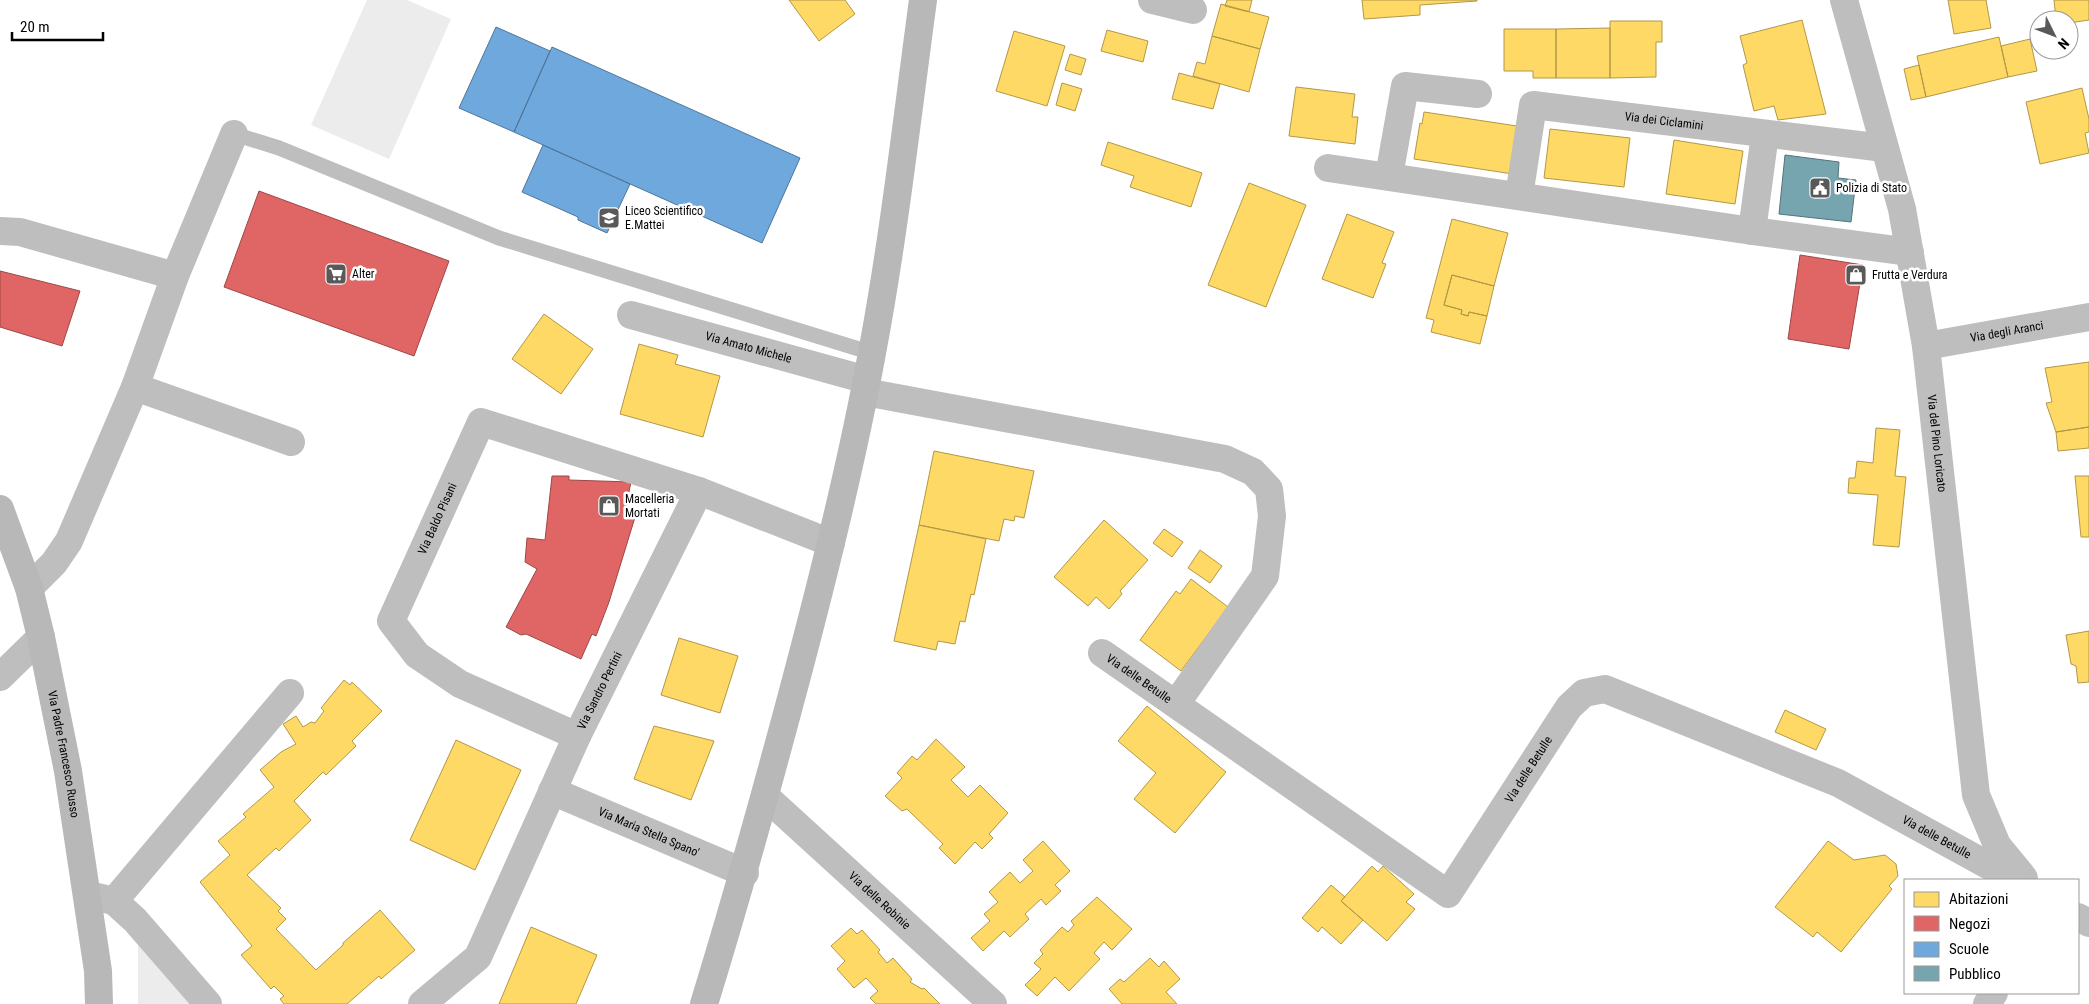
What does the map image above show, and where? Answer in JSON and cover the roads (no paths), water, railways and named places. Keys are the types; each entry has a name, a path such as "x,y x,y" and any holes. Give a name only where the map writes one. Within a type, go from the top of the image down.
{"street":[{"path":"704,1004 745,873 831,543 866,386 887,262 923,0"},
{"path":"1152,0 1193,10"},
{"name":"Via del Pino Loricato","path":"1844,0 1902,210 1926,346 1976,794 1997,845 2026,879"},
{"path":"1389,176 1405,86 1478,94"},
{"name":"Via dei Ciclamini","path":"1520,196 1533,105 1884,148"},
{"path":"29,588 54,562 69,541 135,387 175,276 234,134"},
{"path":"1752,231 1765,134"},
{"path":"1328,168 1752,231 1910,252"},
{"path":"0,231 20,232 175,276"},
{"name":"Via Amato Michele","path":"630,314 866,386 1225,459 1253,472 1269,489 1272,516 1265,576 1176,704"},
{"name":"Via degli Aranci","path":"1926,346 2089,317"},
{"path":"135,387 291,442"},
{"name":"Via Baldo Pisani","path":"577,736 460,684 417,655 391,621 481,422 699,490"},
{"path":"699,490 831,543"},
{"name":"Via Sandro Pertini","path":"422,1004 478,957 577,736 699,490"},
{"name":"Via Padre Francesco Russo","path":"0,509 29,588 41,636 68,771 88,895 98,970 99,1004"},
{"path":"0,677 41,636"},
{"name":"Via delle Betulle","path":"1102,653 1448,894 1569,707 1584,693 1605,689 1838,783 2014,879"},
{"path":"114,901 290,693"},
{"name":"Via Maria Stella Spano'","path":"552,791 745,873"},
{"name":"Via delle Robinie","path":"765,796 993,1004"},
{"path":"88,895 114,901 135,920 208,1004"}],"lane":[{"path":"234,134 279,148 499,238 872,353"}],"place":[{"name":"Polizia di Stato","path":"1820,188"},
{"name":"Liceo Scientifico E.Mattei","path":"609,218"},
{"name":"Alter","path":"336,274"},
{"name":"Frutta e Verdura","path":"1856,275"},
{"name":"Macelleria Mortati","path":"609,506"}]}
